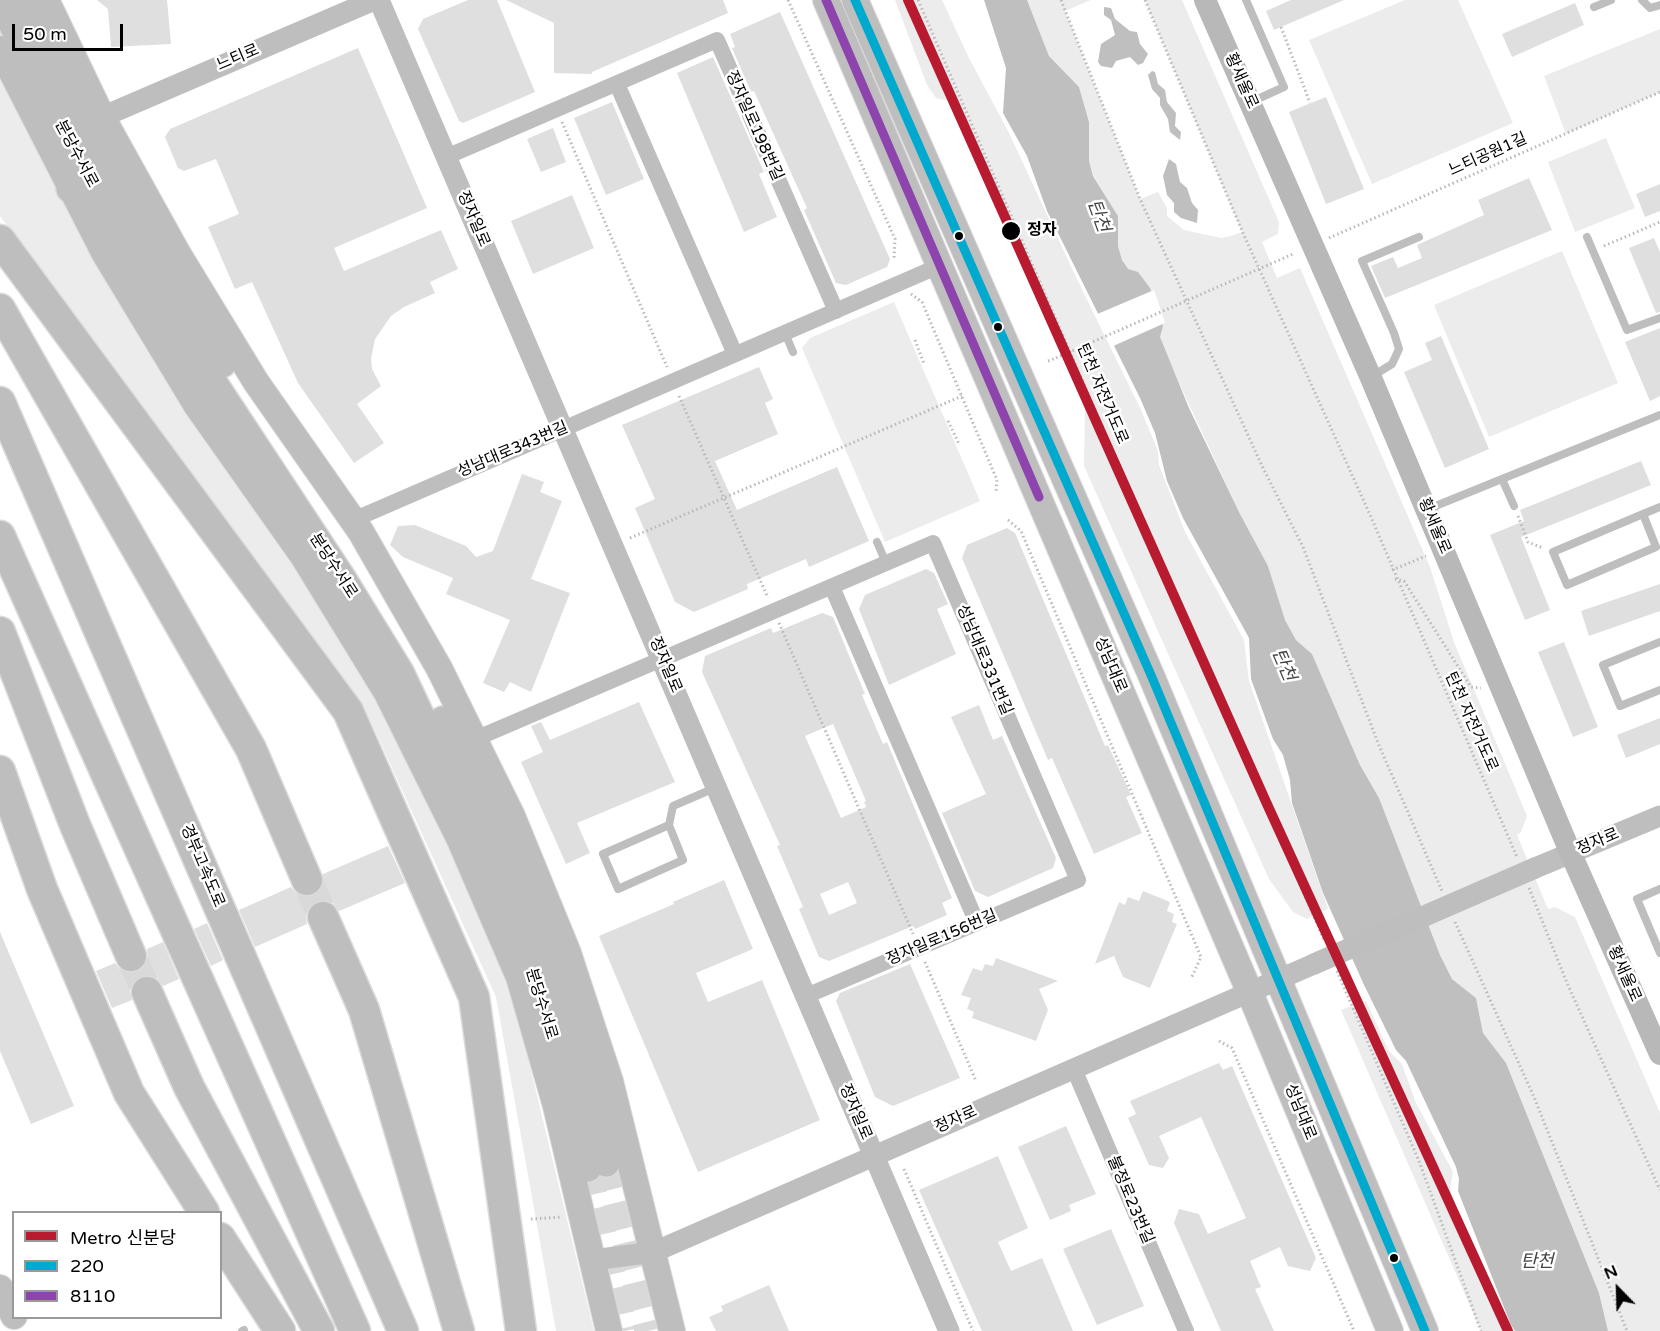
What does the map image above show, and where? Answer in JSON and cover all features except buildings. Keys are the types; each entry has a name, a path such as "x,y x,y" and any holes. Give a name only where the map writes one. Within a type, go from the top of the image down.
{"highway":[{"name":"분당수서로","path":"1,0 64,134 130,256 344,581 400,672 449,776 531,968 597,1165 587,1084 546,959 512,868 416,664 360,571 232,380 131,214 81,126 23,0"},
{"path":"64,134 70,189"},
{"path":"0,240 348,711 474,997 521,1331"},
{"path":"131,295 170,317"},
{"path":"0,309 251,749 307,880"},
{"name":"경부고속도로","path":"0,402 403,1331"},
{"path":"0,536 356,1331"},
{"path":"0,632 75,825 131,956"},
{"path":"0,771 42,889 129,1093 203,1211"},
{"path":"323,917 364,1010 459,1331"},
{"path":"147,992 189,1087 319,1331"},
{"path":"222,1241 280,1331"}],"main road":[{"path":"46,0 102,117 178,255 256,382 353,520 439,668 476,739 512,816 568,953 610,1081 672,1331"},
{"name":"성남대로","path":"826,0 1250,993 1390,1331"},
{"name":"성남대로","path":"855,0 1141,653 1280,979 1295,1022 1425,1331"},
{"name":"황새울로","path":"1205,0 1371,378 1571,854 1660,1054"},
{"path":"0,49 105,254 197,406 303,556 381,683 460,840 519,977 556,1106 609,1331"},
{"path":"0,1288 12,1313"}],"street":[{"name":"느티로","path":"102,117 374,0"},
{"name":"정자일로","path":"379,0 949,1331"},
{"name":"정자일로198번길","path":"446,157 717,40 836,311"},
{"path":"617,84 735,354"},
{"name":"성남대로343번길","path":"353,520 939,266"},
{"name":"성남대로331번길","path":"476,739 933,543 1078,880"},
{"path":"832,587 977,923"},
{"name":"정자로","path":"593,1260 654,1252 1280,979 1324,964 1526,870 1571,854 1660,816"},
{"name":"정자일로156번길","path":"806,996 1078,880"},
{"name":"불정로23번길","path":"1074,1069 1186,1331"}],"lane":[{"path":"1246,0 1284,87 1250,102"},
{"path":"1594,7 1611,0"},
{"path":"1641,0 1650,8 1660,5"},
{"path":"1371,378 1392,364 1399,349 1362,261 1419,237"},
{"path":"1587,237 1627,330 1660,318"},
{"path":"785,333 793,352"},
{"path":"1427,509 1660,415"},
{"path":"1502,479 1514,506"},
{"path":"1643,514 1656,547 1567,585 1553,552 1643,514 1660,507"},
{"path":"877,542 886,563"},
{"path":"1660,642 1603,666 1620,706 1660,690"},
{"path":"669,825 603,854 618,889 683,861 669,825 673,806 717,787"},
{"path":"1660,889 1637,898 1660,953"}],"path":[{"path":"788,0 895,239 894,260"},
{"name":"탄천 자전거도로","path":"918,0 1325,942"},
{"path":"1061,0 1145,209 1263,468 1303,547 1377,743 1444,895"},
{"name":"탄천 자전거도로","path":"1145,0 1243,233 1526,870 1567,983 1660,1190"},
{"path":"1281,27 1310,103"},
{"name":"느티공원1길","path":"1326,239 1660,92"},
{"path":"557,110 976,1080"},
{"path":"1594,251 1660,222"},
{"path":"1048,361 1294,253"},
{"path":"908,293 922,302 997,480 996,493"},
{"path":"915,340 924,364"},
{"path":"630,538 962,396"},
{"path":"948,421 959,444"},
{"path":"1514,506 1528,542 1553,552"},
{"path":"1008,520 1021,531 1202,957 1191,979"},
{"path":"1392,570 1428,555"},
{"path":"1395,579 1404,581 1471,687 1481,688"},
{"path":"1452,915 1534,1097 1627,1331"},
{"path":"1324,964 1419,1161 1481,1331"},
{"path":"1220,1041 1232,1048 1354,1331"},
{"path":"904,1170 973,1331"},
{"path":"531,1219 565,1217"}],"shaded area":[{"path":"895,0 942,0 969,58 1009,133 1141,410 1158,451 1159,465 1185,532 1244,640 1249,681 1328,909 1307,919 1293,912 1269,879 1084,466 1085,408 949,101 936,98 927,85"},
{"path":"1027,0 1091,0 1065,11 1140,199 1158,192 1167,208 1167,216 1184,230 1221,238 1242,232 1145,0 1182,0 1279,222 1278,234 1262,242 1277,278 1300,268 1430,567 1454,642 1527,816 1521,832 1517,835 1548,909 1555,907 1575,917 1660,1113 1660,1331 1608,1331 1599,1293 1506,1063 1483,1033 1476,998 1452,979 1440,955 1379,798 1360,765 1312,654 1296,640 1285,620 1268,566 1240,514 1122,260 1118,246 1118,216 1093,175 1089,161 1089,122 1079,87 1049,56"},
{"path":"1405,0 1458,0 1513,123 1372,184 1309,40"},
{"path":"1660,29 1660,92 1566,134 1544,76"},
{"path":"0,75 292,557 381,696 454,849 512,992 594,1331 556,1331 496,997 363,704 0,216"},
{"path":"1606,138 1635,208 1575,232 1548,162"},
{"path":"1562,251 1618,383 1489,437 1434,305"},
{"path":"894,302 980,501 885,542 802,348 810,338"},
{"path":"1366,1001 1389,1051 1402,1064 1416,1103 1453,1172 1450,1189 1501,1326 1505,1331 1481,1331 1341,1010"}],"water":[{"name":"탄천","path":"984,0 1027,0 1049,56 1079,87 1089,122 1089,161 1093,176 1118,216 1118,246 1122,260 1128,269 1138,272 1150,288 1163,326 1160,337 1189,408 1268,566 1285,620 1296,640 1312,654 1360,765 1379,798 1440,955 1452,979 1476,998 1483,1033 1506,1063 1599,1293 1608,1331 1515,1331 1511,1325 1458,1191 1459,1179 1456,1167 1406,1061 1396,1050 1364,985 1323,893 1292,803 1290,780 1283,755 1273,739 1251,679 1249,638 1183,518 1167,481 1155,433 1140,398 1047,211 1027,156 1003,113 1006,68"},
{"path":"1104,7 1111,8 1115,19 1130,31 1137,32 1140,44 1148,54 1143,63 1138,65 1130,57 1116,61 1112,68 1101,66 1098,62 1101,44 1115,35 1111,20 1104,15"},
{"path":"1152,71 1155,72 1158,84 1165,90 1167,102 1176,113 1175,126 1181,132 1180,140 1170,132 1168,119 1160,105 1160,98 1152,89 1148,75"},
{"path":"1169,159 1176,164 1180,182 1187,188 1192,203 1198,210 1197,223 1181,218 1174,212 1174,203 1167,195 1163,176"}],"pier":[{"path":"1154,290 1165,323 1111,347 1095,315"}],"tunnel":[{"path":"307,880 323,917"},
{"path":"131,956 147,992"},
{"path":"606,1163 648,1331"},
{"path":"588,1168 625,1331"}],"metro line":[{"name":"신분당","path":"908,0 1267,804 1508,1331"}],"transit line":[{"name":"8110","path":"826,0 1039,497"},
{"name":"220","path":"855,0 1151,675 1425,1331"}],"place":[{"name":"정자","path":"1011,231"}]}
